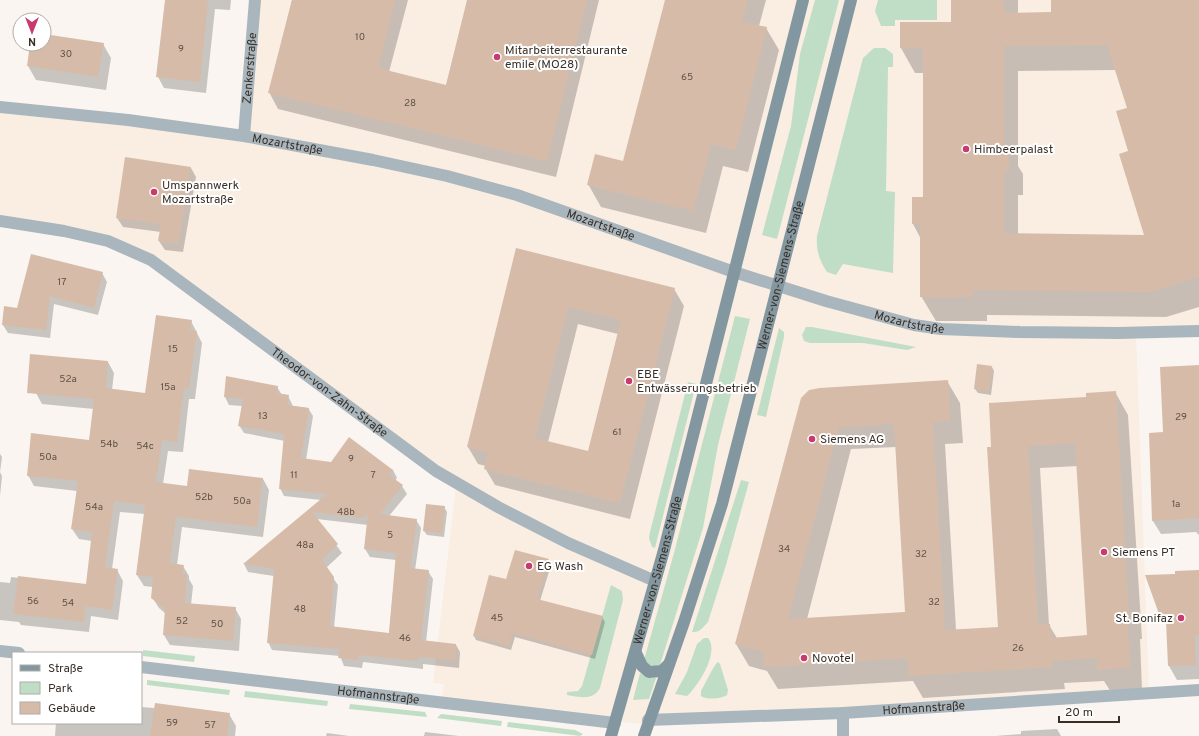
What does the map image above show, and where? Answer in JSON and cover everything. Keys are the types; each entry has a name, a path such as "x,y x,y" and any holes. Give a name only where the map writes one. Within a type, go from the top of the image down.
{"main road":[{"name":"Werner-von-Siemens-Straße","path":"611,736 636,653 655,581 803,0"},
{"name":"Werner-von-Siemens-Straße","path":"644,736 648,720 670,664 722,504 851,0"},
{"name":"Werner-von-Siemens-Straße","path":"636,653 642,666 649,672 662,671 670,664"}],"street":[{"name":"Zenkerstraße","path":"244,136 255,0"},
{"name":"Mozartstraße","path":"0,107 128,120 244,136 373,160 447,176 517,195 734,272 826,301 914,325 941,329 1118,333 1199,331"},
{"name":"Theodor-von-Zahn-Straße","path":"0,221 108,241 151,260 436,471 498,507 568,543 655,581"},
{"path":"0,651 12,652"},
{"name":"Hofmannstraße","path":"142,667 615,723"},
{"name":"Hofmannstraße","path":"648,720 843,713 1199,690"},
{"path":"843,713 843,736"}],"shaded area":[{"path":"252,0 1199,0 1199,328 1136,333 1149,694 650,725 441,702 444,684 433,683 456,486 119,243 0,222 0,107 243,135"}],"green space":[{"path":"815,0 839,0 777,239 762,235 791,126 800,54"},
{"path":"878,0 937,0 937,20 895,20 895,26 881,26 875,11"},
{"path":"874,48 885,48 893,54 893,67 888,67 886,191 895,192 893,273 843,264 836,275 827,272 822,263 817,246 817,236 863,58"},
{"path":"735,316 750,319 718,445 703,528 660,665 651,666 644,660 674,553"},
{"path":"806,327 916,347 907,350 863,343 810,343 804,341 802,335"},
{"path":"779,328 784,332 784,337 766,417 757,415"},
{"path":"688,382 696,384 655,548 652,547 649,538 650,532"},
{"path":"741,480 749,482 726,565 708,622 699,631 692,632"},
{"path":"611,585 622,591 623,600 600,688 594,695 586,697 567,695 567,692 578,691 582,686"},
{"path":"704,638 708,638 711,644 711,652 710,660 702,677 687,696 675,694 687,672 697,644"},
{"path":"143,650 195,656 194,662 143,656"},
{"path":"718,662 720,664 728,690 727,695 714,698 701,696 701,691"},
{"path":"640,673 650,678 656,678 649,699 633,700"},
{"path":"147,680 230,690 229,695 147,685"},
{"path":"245,691 328,701 327,706 244,697"},
{"path":"350,704 425,712 427,717 349,709"},
{"path":"441,714 502,721 501,726 437,718"},
{"path":"508,722 575,730 583,734 580,736 507,727"}],"building":[{"path":"165,0 208,0 200,82 156,77"},
{"path":"292,0 395,0 378,68 446,85 467,0 587,0 547,161 268,93"},
{"path":"665,0 748,0 742,22 767,27 736,150 711,144 693,211 587,185 595,154 623,161"},
{"name":"Himbeerpalast","path":"951,0 1004,0 1004,13 1051,12 1051,0 1199,0 1199,277 1151,292 973,290 973,297 920,297 920,224 912,224 912,197 923,197 923,48 900,48 900,22 951,22","holes":["1107,45 1127,108 1116,111 1128,151 1119,154 1144,235 1004,233 1004,170 1009,170 1009,148 1004,148 1004,46"]},
{"path":"52,35 104,43 98,77 27,66 29,52 52,52"},
{"name":"Umspannwerk Mozartstraße","path":"125,157 191,167 178,244 158,241 161,224 116,218"},
{"path":"516,248 675,288 620,503 484,469 488,453 467,447","holes":["568,307 621,320 588,451 535,438"]},
{"path":"31,254 103,272 94,308 50,296 46,330 2,325 4,306 17,308"},
{"path":"156,315 192,320 190,330 197,331 189,389 184,388 177,442 162,440 156,482 187,486 189,469 263,478 257,527 176,517 170,563 184,565 182,574 187,574 185,603 236,607 233,641 163,635 165,609 151,598 153,577 136,575 145,505 114,501 105,567 118,569 112,610 86,606 84,622 13,614 18,576 86,584 92,532 71,529 78,481 27,476 31,433 89,440 94,399 27,393 30,354 108,361 106,388 145,393"},
{"path":"977,364 992,366 989,391 974,389"},
{"path":"1199,365 1199,518 1152,521 1149,433 1163,432 1160,367"},
{"path":"226,376 278,386 277,393 289,395 287,405 309,408 301,458 331,462 349,437 393,470 389,475 403,485 380,514 417,519 410,568 429,570 421,640 456,644 455,660 419,657 418,661 359,655 358,660 338,658 340,649 267,643 274,569 243,564 327,494 279,489 284,434 238,426 243,399 224,397","holes":["312,512 364,518 368,513 364,549 396,553 389,633 330,626 334,577 322,560 338,544"]},
{"path":"948,380 950,421 933,422 945,630 998,627 987,447 991,447 989,403 1086,397 1086,393 1116,391 1129,616 1127,617 1130,667 1097,670 1097,658 1052,661 1052,667 909,676 908,658 764,667 763,651 735,644 801,398 809,390 820,388","holes":["894,424 905,612 788,619 839,427","1075,443 1087,635 1051,638 1050,624 1038,624 1028,446"]},
{"path":"426,504 445,506 442,533 423,531"},
{"path":"515,550 549,559 537,599 603,616 592,655 512,633 509,646 473,636 489,575 506,579"},
{"name":"St. Bonifaz","path":"1199,570 1199,635 1195,635 1196,665 1168,666 1166,621 1159,614 1145,575 1175,574 1175,571"},
{"path":"155,703 230,713 227,736 150,736"}],"place":[{"name":"Mitarbeiterrestaurante emile (MO28)","path":"497,57"},
{"name":"Himbeerpalast","path":"966,149"},
{"name":"Umspannwerk Mozartstraße","path":"154,192"},
{"name":"EBE Entwässerungsbetrieb","path":"629,381"},
{"name":"Siemens AG","path":"812,439"},
{"name":"Siemens PT","path":"1104,552"},
{"name":"EG Wash","path":"529,566"},
{"name":"St. Bonifaz","path":"1181,618"},
{"name":"Novotel","path":"804,658"}]}
